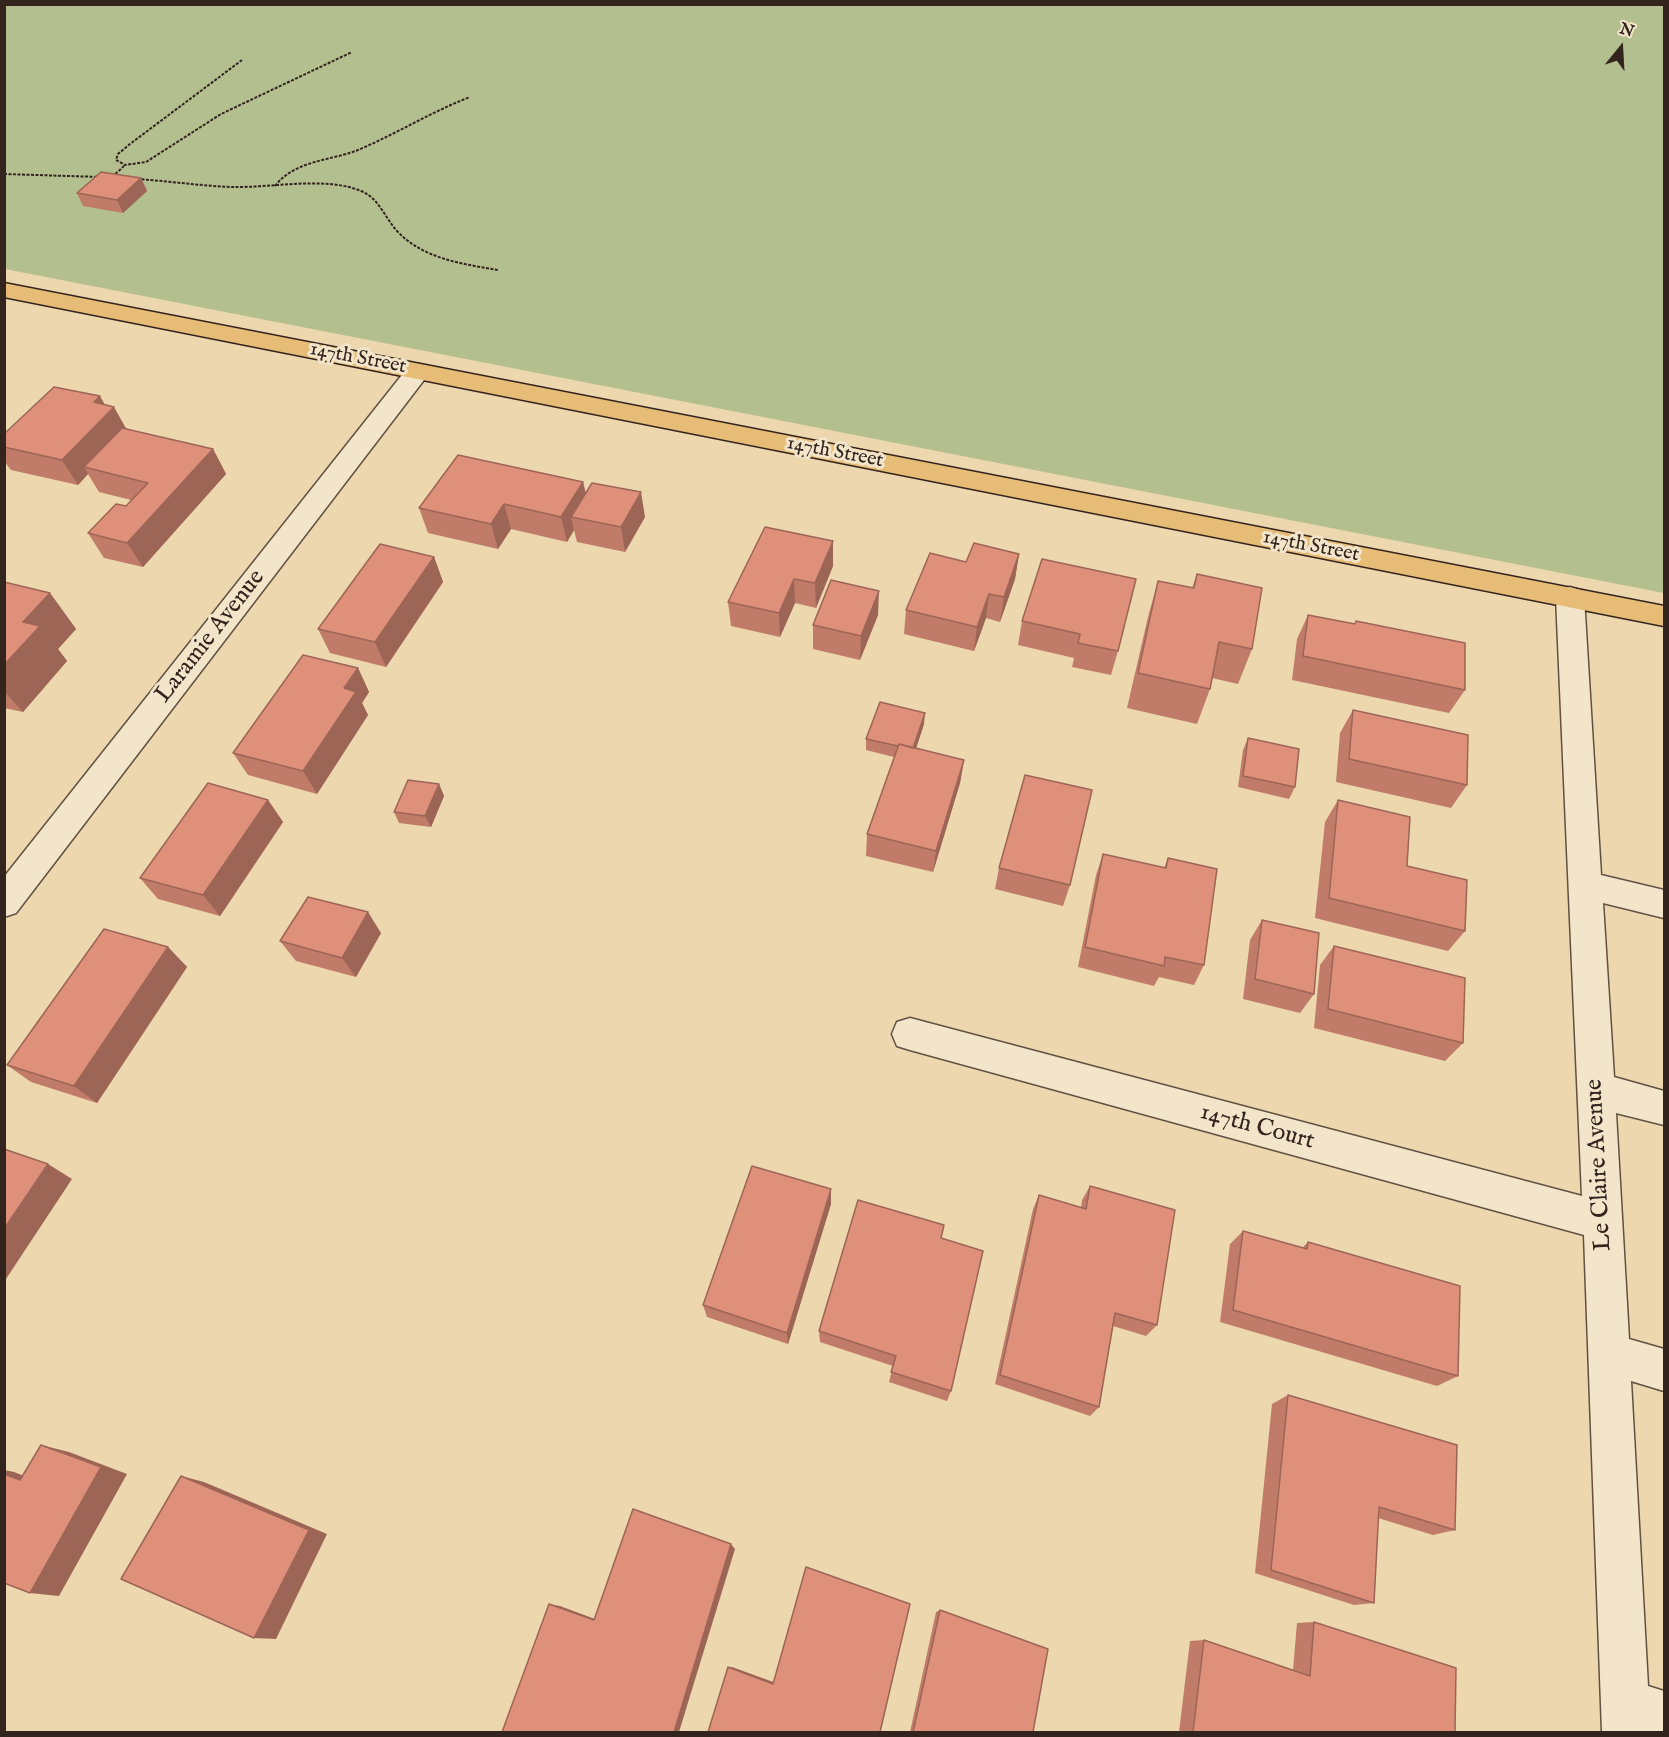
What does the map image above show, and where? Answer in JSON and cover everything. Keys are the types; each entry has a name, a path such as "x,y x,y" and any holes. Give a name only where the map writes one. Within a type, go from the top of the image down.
{"main road":[{"name":"147th Street","path":"4,290 1665,616"}],"street":[{"name":"Laramie Avenue","path":"4,903 418,371"},
{"name":"Le Claire Avenue","path":"1570,597 1609,1354 1638,1717"},
{"path":"1585,885 1665,904"},
{"name":"147th Court","path":"910,1034 1603,1221"},
{"path":"1596,1090 1665,1108"},
{"path":"1609,1354 1665,1370"}],"path":[{"path":"242,60 118,154 116,160 124,165 138,165 154,158 220,114 352,52"},
{"path":"275,187 282,177 293,170 355,151 403,129 434,111 470,97"},
{"path":"122,178 112,177 124,165"},
{"path":"4,174 100,177"},
{"path":"132,178 214,186 322,186 360,190 374,200 408,241 420,249 438,256 498,270"}],"green space":[{"path":"4,5 1664,5 1664,593 5,269"}],"building":[{"path":"101,172 141,178 117,200 77,193"},
{"path":"54,387 100,396 94,402 114,407 62,460 4,447 4,434"},
{"path":"122,428 213,449 127,543 88,533 116,504 126,506 148,483 84,467"},
{"path":"458,455 583,482 561,517 504,504 491,524 419,508"},
{"path":"592,483 641,492 621,527 571,517"},
{"path":"765,527 833,541 815,583 794,579 779,613 728,602"},
{"path":"974,543 1019,554 1004,597 989,594 977,627 906,610 930,553 966,562"},
{"path":"380,544 434,557 375,642 318,629"},
{"path":"1042,559 1136,579 1118,651 1078,643 1080,634 1022,621"},
{"path":"1197,574 1262,588 1252,649 1219,642 1210,689 1138,673 1158,581 1194,588"},
{"path":"831,580 879,591 861,636 813,625"},
{"path":"4,582 50,593 23,622 40,626 4,665"},
{"path":"1308,615 1355,624 1356,621 1465,643 1465,690 1303,656"},
{"path":"303,655 358,668 344,688 356,692 303,771 233,753"},
{"path":"880,702 925,713 913,748 866,739"},
{"path":"1353,710 1468,735 1467,785 1349,759"},
{"path":"1248,738 1299,749 1295,787 1243,776"},
{"path":"899,744 964,760 936,851 867,834"},
{"path":"1025,775 1092,790 1070,885 999,868"},
{"path":"408,780 439,784 425,816 394,812"},
{"path":"208,783 268,800 203,895 140,878"},
{"path":"1338,800 1410,817 1407,866 1467,880 1465,931 1329,898"},
{"path":"1103,854 1166,868 1168,858 1217,869 1204,965 1165,957 1164,966 1085,947"},
{"path":"308,897 368,912 342,958 280,941"},
{"path":"1262,920 1319,933 1314,994 1255,979"},
{"path":"104,929 168,947 74,1086 7,1065"},
{"path":"1334,946 1465,978 1463,1043 1328,1009"},
{"path":"4,1149 48,1164 4,1229"},
{"path":"752,1166 831,1189 787,1333 703,1305"},
{"path":"1090,1186 1175,1210 1157,1325 1115,1313 1099,1407 1000,1375 1039,1195 1086,1209"},
{"path":"858,1200 944,1225 941,1238 983,1251 951,1391 891,1372 896,1356 819,1331"},
{"path":"1243,1231 1307,1249 1308,1242 1460,1286 1458,1376 1233,1310"},
{"path":"1288,1395 1457,1445 1455,1530 1379,1507 1374,1603 1271,1570"},
{"path":"41,1445 101,1467 30,1593 4,1583 4,1474 20,1480"},
{"path":"181,1476 309,1530 254,1638 121,1579"},
{"path":"633,1509 731,1544 674,1732 502,1732 549,1604 594,1620"},
{"path":"806,1567 910,1604 880,1732 708,1732 728,1667 773,1684"},
{"path":"940,1610 1048,1649 1033,1732 913,1732"},
{"path":"1314,1622 1456,1668 1455,1732 1193,1732 1204,1640 1310,1676"}]}
